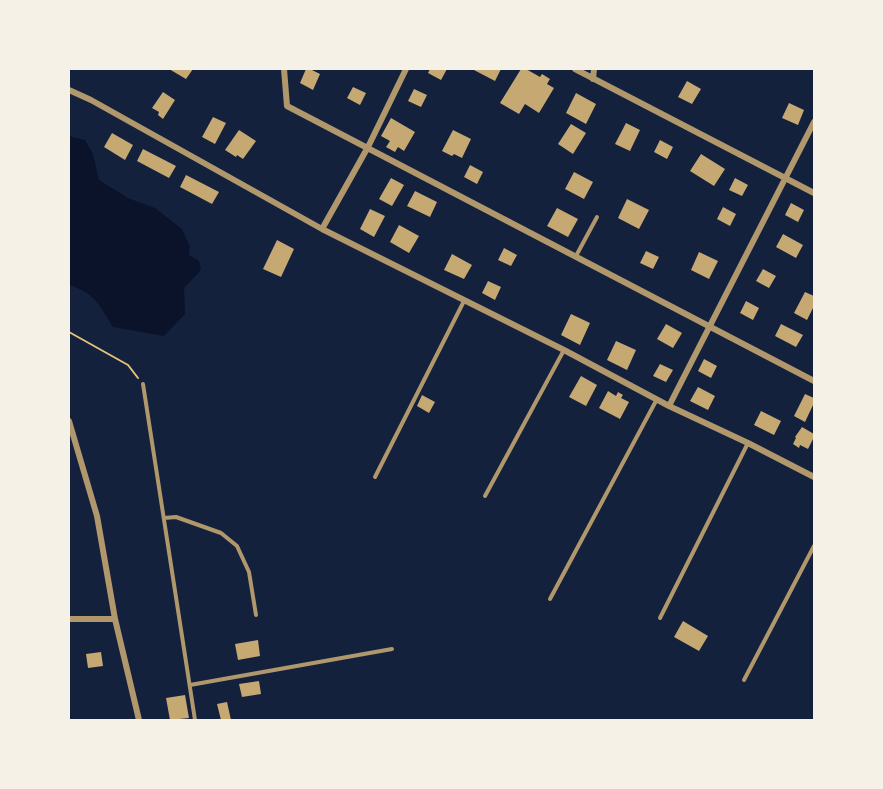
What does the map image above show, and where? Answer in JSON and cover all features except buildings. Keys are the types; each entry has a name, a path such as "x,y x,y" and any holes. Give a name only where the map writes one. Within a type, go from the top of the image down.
{"street":[{"path":"284,69 287,106 814,381"},
{"path":"322,230 368,147 406,69"},
{"path":"574,69 814,192"},
{"path":"593,79 594,69"},
{"path":"69,90 322,230 814,477"},
{"path":"669,406 814,122"},
{"path":"70,426 97,516 114,619 139,720"},
{"path":"69,618 114,619"}],"lane":[{"path":"576,256 597,217"},
{"path":"375,477 464,300"},
{"path":"485,496 564,350"},
{"path":"143,384 195,720"},
{"path":"550,599 657,399"},
{"path":"660,618 748,443"},
{"path":"164,518 176,516 221,534 237,546 249,572 256,615"},
{"path":"744,680 814,546"},
{"path":"190,685 392,649"}],"path":[{"path":"69,332 128,365 143,384"}],"water":[{"path":"69,136 85,140 93,154 99,180 128,198 155,208 182,229 190,247 189,255 199,261 201,270 184,288 185,314 164,336 113,327 91,296 69,285"}]}
